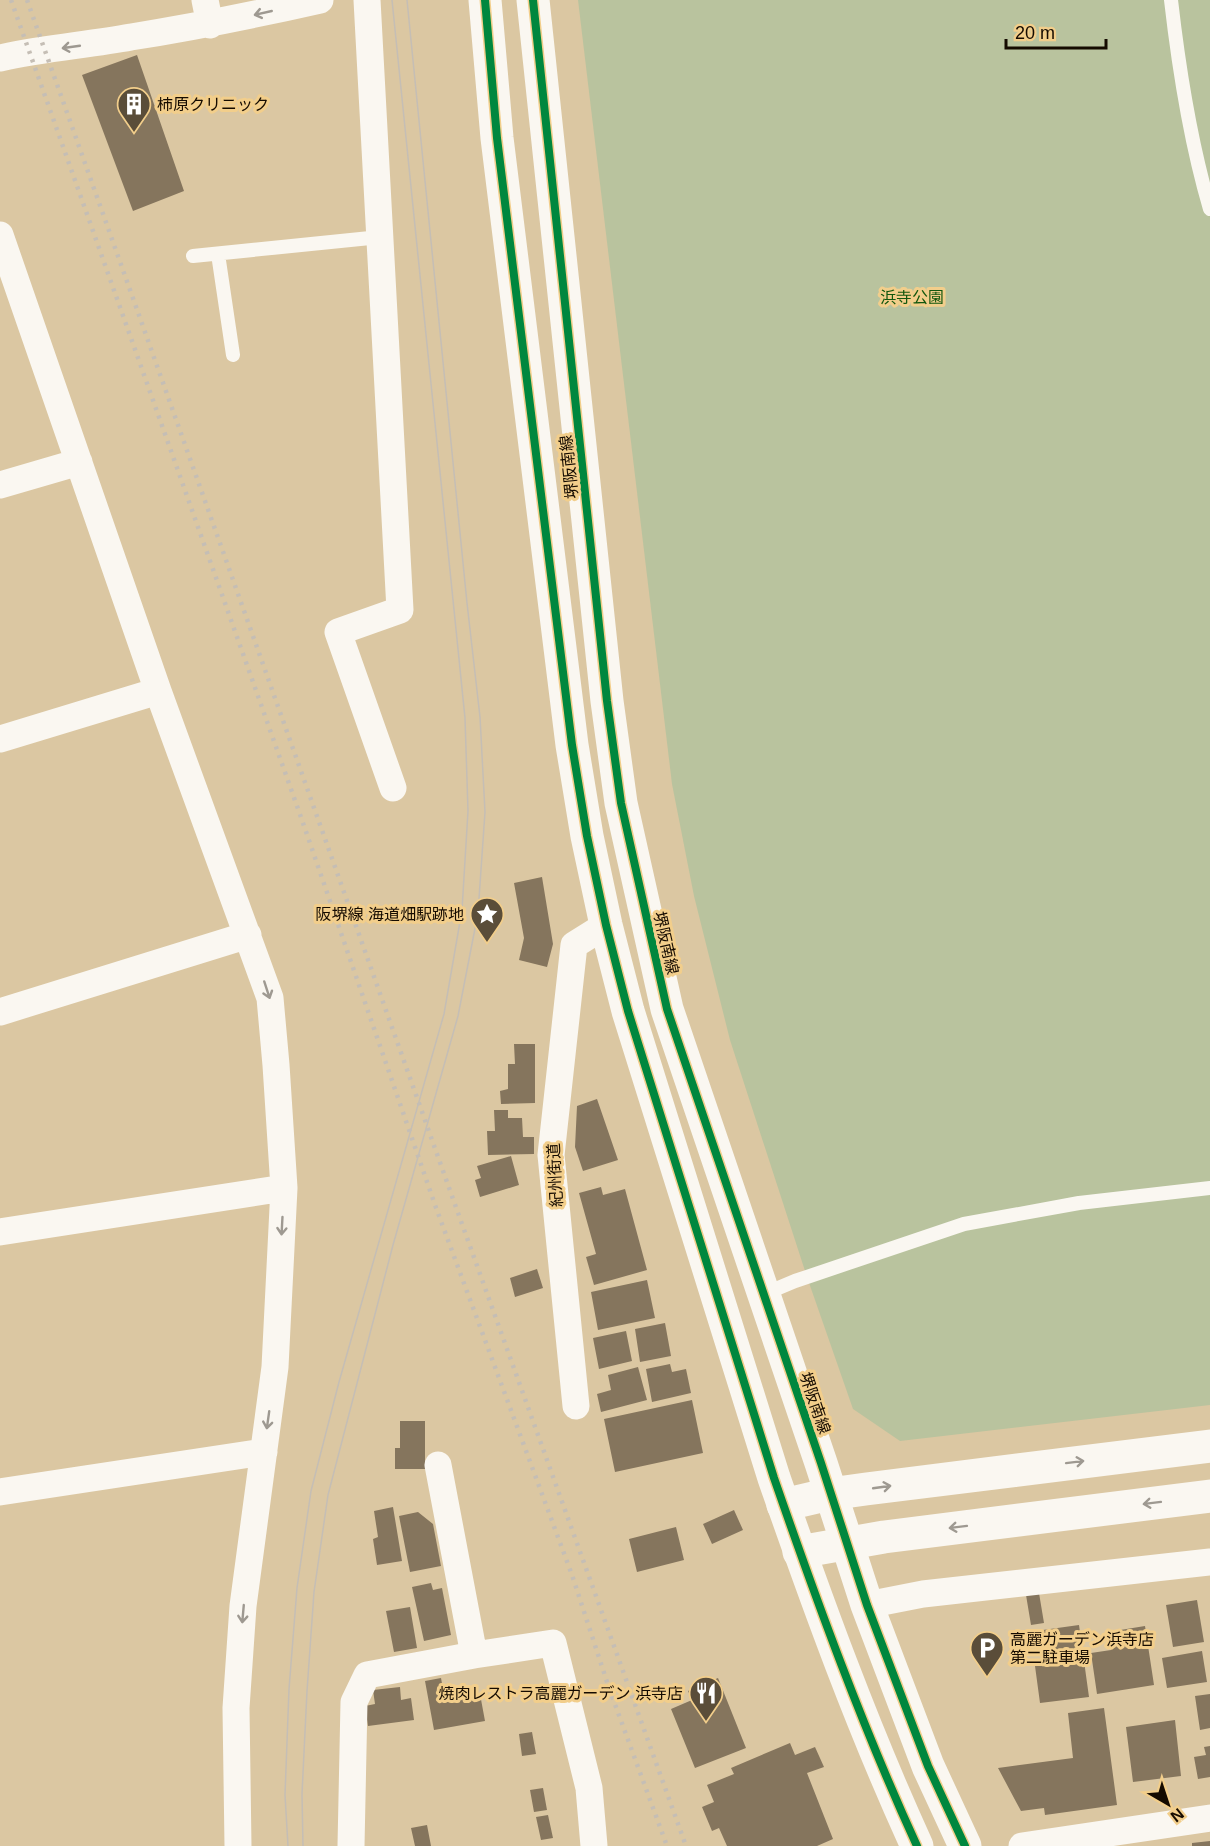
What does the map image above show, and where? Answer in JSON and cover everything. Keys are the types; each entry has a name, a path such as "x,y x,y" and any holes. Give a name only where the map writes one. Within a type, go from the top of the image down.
{"main road":[{"name":"堺阪南線","path":"485,0 496,138 572,745 587,836 606,925 634,1033 783,1505 888,1785 916,1846"},
{"name":"堺阪南線","path":"533,0 606,689 621,802 667,1009 867,1605 928,1766 965,1846"},
{"path":"783,1505 830,1494 1210,1446"},
{"path":"799,1552 846,1542 1210,1496"}],"street":[{"path":"0,58 79,46 208,12 320,0"},
{"path":"367,0 400,610 338,632 393,788"},
{"path":"0,235 158,691 270,998 284,1188 275,1366 243,1606 236,1708 238,1846"},
{"path":"0,485 79,462"},
{"path":"0,739 158,691"},
{"name":"紀州街道","path":"576,1406 551,1155 574,945 606,925"},
{"path":"0,1012 248,935"},
{"path":"0,1232 284,1188"},
{"path":"0,1492 264,1452"},
{"path":"438,1466 474,1655"},
{"path":"867,1605 923,1594 1210,1562"},
{"path":"351,1846 354,1702 367,1675 553,1643 589,1788 594,1846"},
{"path":"1022,1846 1210,1818"}],"lane":[{"path":"1171,0 1178,62 1201,178 1210,209"},
{"path":"193,256 380,237"},
{"path":"218,254 233,355"},
{"path":"764,1294 795,1281 964,1224 1079,1203 1210,1188"}],"green space":[{"name":"浜寺公園","path":"578,0 1210,0 1210,1405 900,1441 853,1409 807,1277 730,1040 694,896 672,784"}],"building":[{"name":"柿原クリニック","path":"137,55 184,191 133,211 82,75"},
{"path":"542,877 553,944 547,967 519,960 524,938 514,883"},
{"path":"514,1044 535,1044 535,1103 501,1104 500,1091 508,1089 508,1064 515,1064"},
{"path":"597,1099 618,1160 583,1171 575,1147 577,1106"},
{"path":"494,1110 508,1110 508,1118 522,1118 523,1137 534,1137 534,1154 488,1155 487,1131 495,1131"},
{"path":"511,1156 519,1185 480,1197 475,1180 481,1178 477,1166"},
{"path":"601,1187 603,1195 625,1189 647,1270 594,1285 586,1257 596,1254 579,1193"},
{"path":"537,1269 543,1288 515,1297 510,1278"},
{"path":"647,1280 655,1318 598,1330 591,1292"},
{"path":"665,1323 671,1356 640,1362 635,1329"},
{"path":"626,1331 632,1361 599,1369 593,1338"},
{"path":"670,1364 672,1372 686,1369 691,1393 652,1402 646,1369"},
{"path":"638,1367 647,1400 601,1412 597,1394 611,1390 608,1375"},
{"path":"692,1400 703,1453 615,1472 604,1419"},
{"path":"400,1421 425,1421 425,1469 395,1469 395,1448 400,1448"},
{"path":"393,1507 402,1561 377,1565 373,1539 378,1537 374,1511"},
{"path":"734,1510 743,1530 712,1544 703,1524"},
{"path":"418,1512 433,1524 441,1566 410,1572 399,1516"},
{"path":"676,1527 684,1560 637,1572 629,1539"},
{"path":"431,1583 433,1590 442,1588 451,1635 424,1641 412,1587"},
{"path":"1039,1593 1044,1623 1031,1625 1026,1595"},
{"path":"1197,1600 1204,1642 1173,1647 1166,1605"},
{"path":"410,1607 417,1648 394,1652 386,1611"},
{"path":"1079,1625 1089,1697 1040,1703 1035,1666 1048,1665 1043,1630"},
{"path":"1145,1626 1154,1685 1097,1694 1091,1653 1111,1650 1108,1632"},
{"path":"1202,1651 1207,1682 1167,1688 1162,1658"},
{"path":"441,1678 443,1689 451,1688 454,1699 480,1694 485,1721 434,1730 425,1681"},
{"path":"718,1678 746,1748 695,1768 671,1709 692,1700 688,1691"},
{"path":"400,1687 401,1700 411,1698 414,1720 368,1726 365,1706 375,1704 373,1690"},
{"path":"1210,1694 1210,1728 1200,1730 1195,1696"},
{"path":"1104,1708 1117,1805 1045,1815 1044,1808 1021,1811 998,1768 1073,1758 1068,1713"},
{"path":"1175,1720 1181,1776 1133,1782 1126,1727"},
{"path":"532,1732 536,1754 522,1756 519,1734"},
{"path":"790,1743 795,1755 815,1747 824,1767 807,1773 833,1839 817,1846 727,1846 719,1828 712,1831 702,1807 714,1802 707,1785 734,1774 731,1768"},
{"path":"1210,1746 1210,1777 1198,1779 1194,1757 1206,1755 1204,1747"},
{"path":"543,1788 547,1810 534,1812 530,1790"},
{"path":"548,1815 553,1838 541,1840 536,1817"},
{"path":"427,1825 431,1846 415,1846 411,1828"},
{"path":"1210,1841 1210,1846 1192,1846 1192,1843"}],"tram line":[{"path":"288,1846 285,1795 289,1689 297,1588 311,1491 339,1382 444,1014 462,910 468,811 465,718 392,0"},
{"path":"303,1846 302,1794 314,1592 328,1495 393,1245 458,1016 478,913 485,812 480,717 407,0"}],"railway":[{"path":"11,0 303,823 435,1205 572,1575 609,1688 667,1846"},
{"path":"27,0 453,1199 686,1846"}],"cycle path":[{"path":"485,0 497,138 572,745 587,836 606,925 628,1011 774,1478 841,1664 917,1846"},
{"path":"533,0 607,701 621,803 667,1009 867,1605 928,1766 965,1846"}],"place":[{"name":"柿原クリニック","path":"134,133"},
{"name":"阪堺線 海道畑駅跡地","path":"487,943"},
{"name":"高麗ガーデン浜寺店 第二駐車場","path":"987,1677"},
{"name":"焼肉レストラ高麗ガーデン 浜寺店","path":"706,1722"}]}
